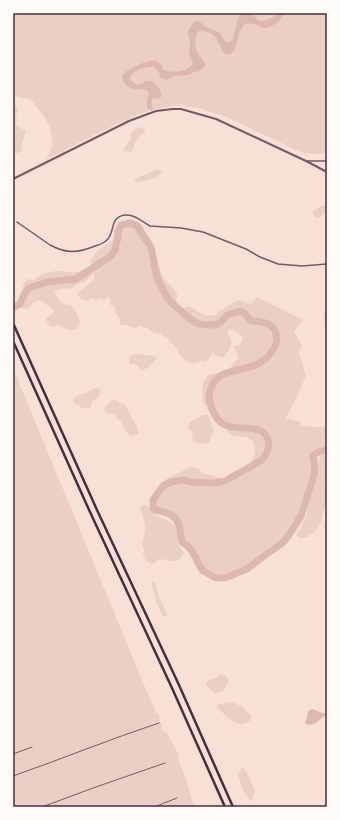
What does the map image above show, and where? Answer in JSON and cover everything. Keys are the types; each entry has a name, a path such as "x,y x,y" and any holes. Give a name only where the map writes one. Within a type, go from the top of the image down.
{"highway":[{"path":"13,324 100,517 176,678 233,807"},
{"path":"13,341 90,512 169,680 225,807"}],"street":[{"path":"13,179 129,121 156,111 173,109 181,109 216,119 327,172"},
{"path":"306,161 327,161"},
{"path":"17,222 56,248 73,252 86,250 104,242 108,239 112,232 112,228 117,219 127,215 138,218 150,226 181,228 203,232 246,249 260,257 278,264 302,266 327,264"},
{"path":"327,231 327,248"},
{"path":"327,311 327,330"}],"lane":[{"path":"13,776 159,723"},
{"path":"13,754 32,747"},
{"path":"42,807 166,763"},
{"path":"154,807 177,798"}],"shaded area":[{"path":"13,13 327,13 327,153 314,154 300,152 227,117 199,108 177,105 139,114 46,160 52,144 49,125 30,99 17,97 13,93"},
{"path":"241,13 252,13 258,20 263,21 277,15 278,13 284,13 281,19 277,22 278,23 265,28 255,24 243,25 238,36 235,49 229,54 222,51 220,45 212,34 198,31 195,44 196,49 205,66 200,71 189,75 174,76 166,80 160,77 159,72 154,67 143,68 133,73 130,79 134,84 138,85 147,81 152,81 157,85 161,92 160,99 152,99 152,110 147,108 148,91 145,89 130,88 125,84 123,74 135,66 146,62 158,62 163,70 167,71 175,72 187,69 193,63 189,55 190,40 188,32 193,23 195,21 200,22 220,33 226,42 228,42 233,39"},
{"path":"13,104 18,110 15,115 17,118 16,125 26,131 22,143 22,150 18,153 13,153"},
{"path":"138,127 143,128 146,131 134,144 134,148 131,152 123,151 127,143 130,141 131,133"},
{"path":"155,170 160,170 162,173 149,180 135,182 135,179"},
{"path":"321,206 327,207 327,212 317,218 313,215 313,211"},
{"path":"131,220 138,222 143,226 144,231 148,235 163,278 177,294 175,309 177,312 185,307 189,307 204,315 217,315 218,312 238,300 251,304 257,297 303,320 294,332 302,345 299,352 306,376 286,418 301,422 300,426 325,427 327,433 327,450 318,452 313,456 315,467 314,475 301,516 287,538 247,569 225,578 214,577 202,570 189,547 182,542 180,527 177,520 168,513 155,510 153,508 153,500 163,486 165,480 190,467 199,469 204,474 215,476 225,481 243,470 252,461 255,448 253,441 246,437 232,436 228,432 226,426 218,420 214,413 209,411 202,400 203,383 208,375 215,373 223,375 232,372 230,368 239,358 233,347 240,344 243,338 234,330 230,329 227,334 231,339 231,347 225,354 225,357 218,356 213,352 208,360 204,362 201,361 190,363 181,356 168,338 161,334 152,332 147,327 144,328 141,326 134,328 127,325 121,325 114,306 111,306 110,298 107,296 106,299 103,300 100,298 96,300 92,298 87,301 81,299 77,294 94,279 94,273 84,282 76,284 73,288 61,289 54,292 62,303 68,305 70,304 76,312 80,322 76,329 68,330 58,325 52,327 48,324 46,319 54,310 40,300 33,302 27,309 21,308 18,302 27,279 34,280 51,272 76,272 91,267 92,258 100,249 112,240 116,227 123,222"},
{"path":"136,354 155,356 156,359 148,368 142,370 135,364 129,365 130,358"},
{"path":"13,368 142,680 156,713 159,715 159,721 162,724 161,727 163,731 167,733 178,753 179,761 194,807 13,807"},
{"path":"99,387 101,390 99,397 92,401 91,407 83,409 74,403 73,399 76,397"},
{"path":"114,399 125,405 128,409 137,426 139,434 131,436 126,432 121,422 114,414 106,413 104,408"},
{"path":"203,415 208,415 214,431 210,438 210,442 206,444 193,442 193,432 189,430 188,426 190,422"},
{"path":"327,453 327,473 325,484 327,487 327,505 316,531 307,537 300,538 296,535 307,514 308,503 316,481 319,460 321,455"},
{"path":"144,504 154,514 175,526 178,532 178,542 184,553 182,557 173,561 159,559 152,564 146,561 143,554 144,550 142,545 145,524 140,508"},
{"path":"152,581 155,582 159,597 164,607 165,617 162,615 157,604"},
{"path":"219,675 225,675 229,682 224,690 214,693 207,686 206,682 217,678"},
{"path":"232,702 243,707 251,716 250,721 240,724 236,723 217,708 218,704"},
{"path":"312,709 327,713 327,715 309,725 306,724 305,721 308,711"},
{"path":"242,767 246,771 255,791 251,801 245,793 238,775"}],"waterway":[{"path":"13,308 20,304 29,288 47,282 76,279 111,256 115,250 118,231 121,225 130,223 137,226 151,247 158,280 168,299 193,321 199,324 214,325 221,322 227,315 240,311 244,313 251,321 264,323 274,329 276,332 277,342 269,355 256,365 220,376 214,382 209,394 212,409 220,422 230,427 253,428 263,432 269,443 268,449 262,460 225,481 214,483 191,482 183,480 171,482 163,486 153,500 153,508 155,510 168,513 177,520 180,527 182,542 189,547 202,570 214,577 225,578 247,569 287,538 301,516 314,475 315,467 313,456 318,452 327,450"}]}
